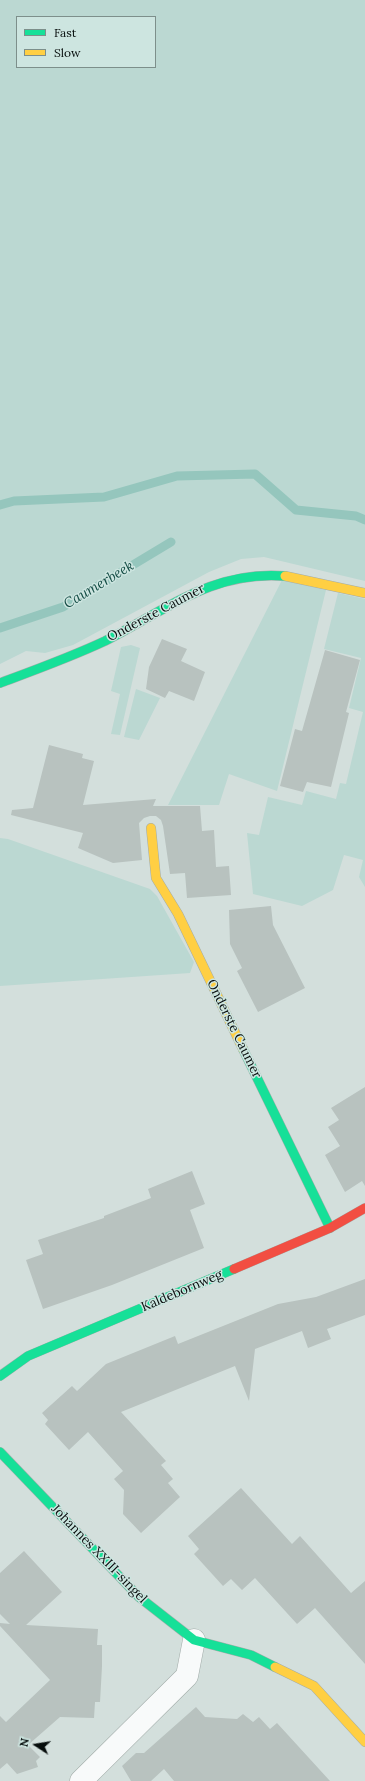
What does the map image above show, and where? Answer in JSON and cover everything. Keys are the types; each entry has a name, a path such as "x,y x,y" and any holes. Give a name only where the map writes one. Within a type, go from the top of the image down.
{"street":[{"name":"Onderste Caumer","path":"0,683 69,658 196,590 221,581 243,576 278,576 306,579 365,593"},
{"name":"Onderste Caumer","path":"151,828 156,878 178,914 330,1228"},
{"name":"Kaldebornweg","path":"0,1376 28,1356 330,1228 365,1208"},
{"name":"Johannes XXIII-singel","path":"0,1452 139,1597 194,1640 250,1655 314,1686 365,1742"},
{"path":"82,1781 187,1676 194,1640"}],"green space":[{"path":"0,0 365,0 365,581 264,557 241,559 209,572 73,645 45,653 26,651 0,664"},
{"path":"282,580 326,590 277,791 229,774 219,805 168,805"},
{"path":"338,593 365,599 365,887 359,877 363,860 344,855 333,890 302,906 253,894 247,833 259,835 268,797 302,805 306,791 336,799 340,783 346,784 363,712 349,708 361,658 324,649"},
{"path":"131,645 140,648 120,735 111,734 120,694 111,691 121,647"},
{"path":"136,689 160,698 139,740 124,737"},
{"path":"0,838 8,839 150,889 157,896 194,962 190,973 0,986"}],"building":[{"path":"162,639 187,649 181,661 205,672 194,701 169,691 165,698 146,689 149,667"},
{"path":"325,650 360,660 346,712 349,713 331,787 307,782 303,792 280,786 295,729 302,731"},
{"path":"49,745 83,754 82,758 94,761 83,805 156,799 153,806 200,806 202,831 214,830 216,867 229,866 231,895 187,898 185,873 170,874 163,826 161,820 156,816 144,818 139,823 142,860 113,863 78,848 83,833 11,815 12,810 33,808"},
{"path":"271,906 273,925 305,988 258,1012 237,971 242,968 230,944 229,910"},
{"path":"365,1087 365,1186 362,1181 345,1192 325,1155 340,1146 328,1127 339,1120 331,1108"},
{"path":"192,1171 205,1204 190,1210 204,1248 112,1285 43,1309 26,1260 43,1254 38,1240 104,1218 104,1216 151,1198 148,1189"},
{"path":"365,1279 365,1315 327,1329 331,1339 308,1348 302,1331 255,1349 249,1401 235,1366 121,1412 166,1461 161,1465 173,1479 168,1483 180,1497 141,1533 123,1514 124,1490 114,1479 123,1471 88,1432 69,1450 45,1424 48,1420 42,1413 72,1386 77,1391 106,1364 175,1336 178,1344 278,1304 316,1297"},
{"path":"241,1488 292,1544 300,1536 351,1593 365,1581 365,1664 315,1608 297,1624 255,1578 242,1590 231,1579 223,1586 194,1554 199,1549 188,1536"},
{"path":"24,1551 62,1592 26,1625 98,1629 97,1645 102,1645 102,1666 100,1702 95,1702 94,1718 60,1717 28,1745 40,1757 36,1761 38,1767 17,1774 7,1763 0,1769 0,1716 6,1722 50,1680 0,1626 0,1623 10,1624 0,1614 0,1573"},
{"path":"196,1707 205,1717 237,1719 243,1714 253,1722 259,1717 270,1729 277,1723 330,1781 174,1781 164,1769 151,1781 131,1781 122,1766 136,1753 144,1753"}],"waterway":[{"path":"0,505 14,501 104,497 177,476 255,474 296,510 356,516 365,520"},
{"name":"Caumerbeek","path":"0,628 63,607 171,542"}],"traffic: fast":[{"path":"0,683 66,658 105,641 170,605 212,586 235,579 259,576 285,576"},
{"path":"243,1049 330,1228"},
{"path":"0,1376 28,1356 234,1269"},
{"path":"0,1452 139,1597 194,1640 251,1655 275,1667"}],"traffic: slow":[{"path":"285,576 365,593"},
{"path":"151,828 156,878 178,914 243,1049"},
{"path":"275,1667 314,1686 365,1742"}],"traffic: jam":[{"path":"234,1269 330,1228 365,1208"}]}
